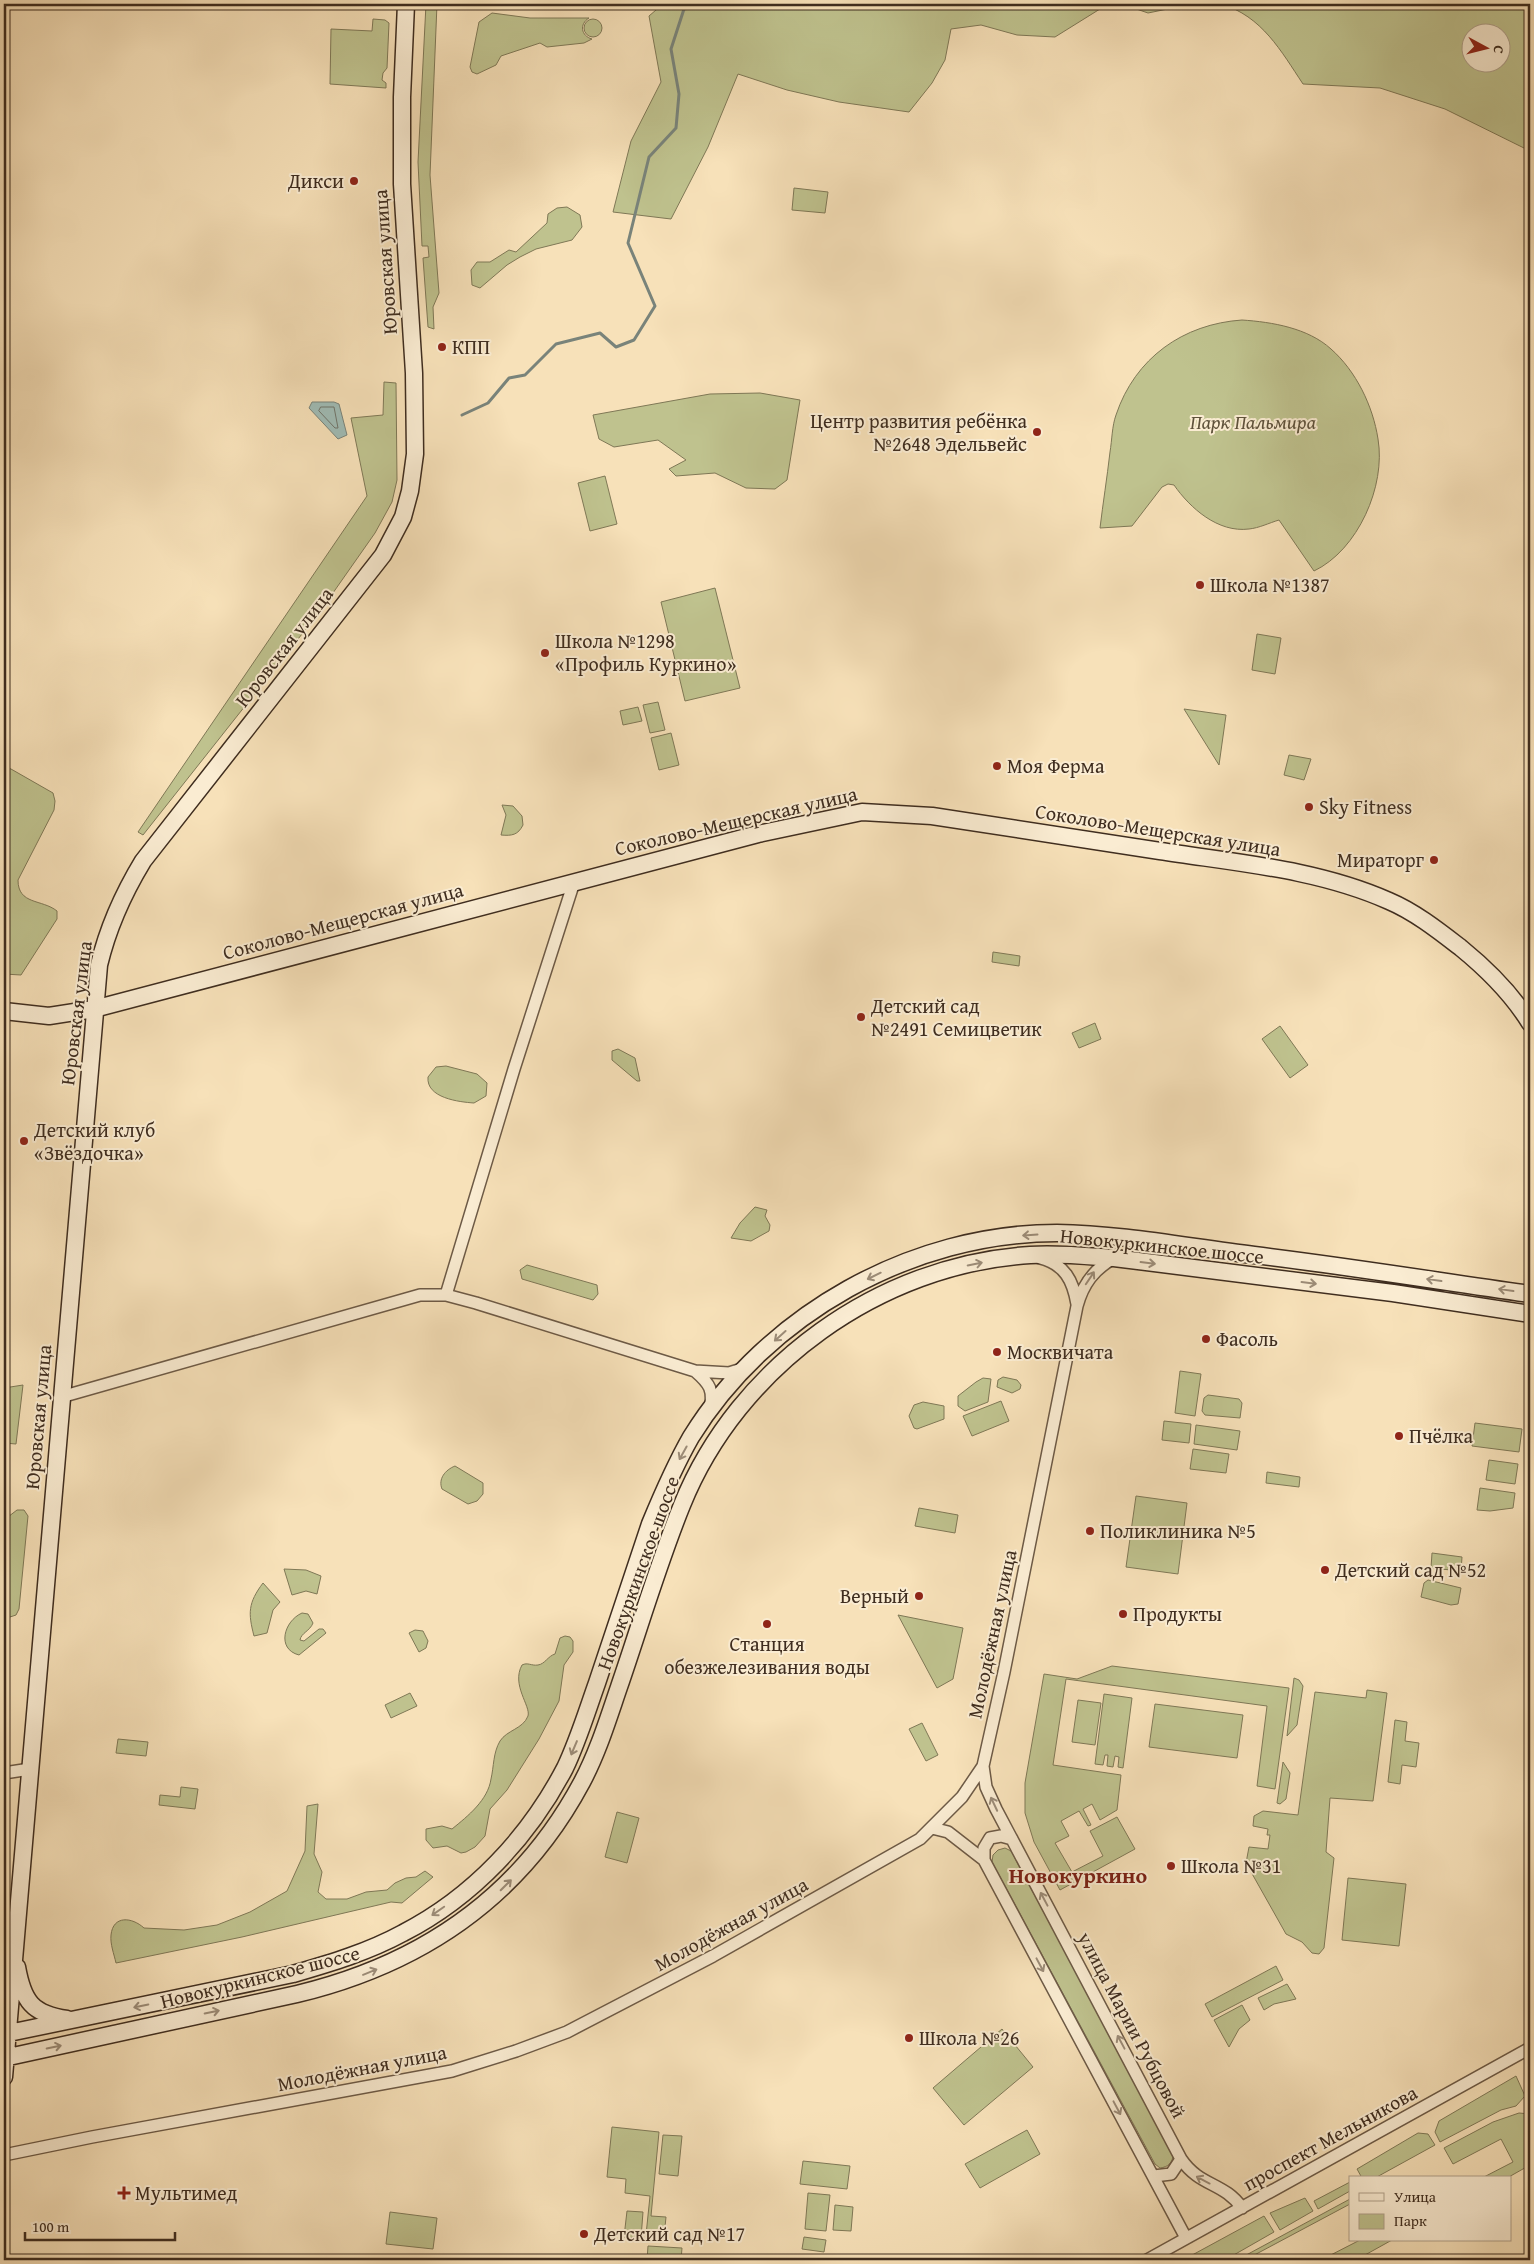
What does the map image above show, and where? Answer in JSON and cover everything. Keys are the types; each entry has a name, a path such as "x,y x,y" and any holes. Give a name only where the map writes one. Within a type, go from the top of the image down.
{"main road":[{"name":"Юровская улица","path":"4,2077 6,2034 98,965 117,907 143,861 383,555 403,517 412,477 416,438 414,373 402,184 402,97 406,4"},
{"name":"Соколово-Мещерская улица","path":"4,1011 49,1016 94,1009 758,834 850,813 878,811 932,816 1265,868 1344,884 1389,901 1411,912 1456,944 1499,982 1530,1023"},
{"name":"Новокуркинское шоссе","path":"6,2034 293,1974 334,1962 404,1933 436,1913 488,1872 519,1837 547,1798 564,1768 582,1725 650,1524 663,1492 692,1437 709,1412 746,1367 789,1328 853,1286 886,1270 948,1248 988,1239 1027,1234 1057,1233 1165,1242 1530,1294"},
{"name":"Новокуркинское шоссе","path":"5,2058 297,1994 345,1981 409,1955 439,1937 501,1890 530,1858 562,1816 581,1784 604,1732 683,1502 710,1449 740,1407 774,1369 816,1334 883,1295 928,1276 956,1267 1030,1255 1075,1255 1114,1258 1392,1294 1530,1314"},
{"path":"14,1949 22,1988 32,2006 47,2016 76,2020"}],"street":[{"path":"446,1295 516,1061 574,882"},
{"name":"Молодёжная улица","path":"1030,1255 1047,1259 1067,1272 1077,1306"},
{"name":"Молодёжная улица","path":"4,2155 92,2136 442,2073 516,2052 567,2032 713,1956 900,1852 932,1828 962,1797 983,1766 1006,1663 1077,1306 1081,1292 1097,1268 1114,1258"},
{"path":"61,1397 420,1295 446,1295 695,1371 729,1373 746,1367"},
{"path":"695,1371 708,1383 711,1393 709,1412"},
{"path":"663,1492 664,1501 670,1506 683,1502"},
{"path":"582,1725 590,1717 598,1717 603,1722 604,1732"},
{"name":"улица Марии Рубцовой","path":"983,1766 986,1787 1012,1839 1181,2159 1194,2175 1226,2191 1235,2198 1242,2208"},
{"path":"4,1772 30,1769"},
{"path":"932,1828 948,1832 984,1860 1186,2238"},
{"path":"984,1860 984,1848 990,1838 1001,1836 1012,1839"},
{"path":"293,1974 287,1978 285,1986 291,1993 297,1994"},
{"name":"проспект Мельникова","path":"1147,2260 1530,2048"},
{"path":"1154,2176 1171,2174 1178,2168 1181,2159"}],"green space":[{"path":"426,4 437,4 430,175 439,293 433,307 434,329 428,327 423,258 429,257 428,246 422,246 418,162"},
{"path":"663,4 1108,4 1055,37 1017,35 981,25 951,29 945,60 932,83 909,112 839,102 787,90 738,74 708,147 671,219 613,212 631,141 661,82 649,16"},
{"path":"1122,4 1192,4 1148,13"},
{"path":"1221,4 1530,4 1530,151 1445,109 1380,88 1303,84 1269,36 1248,17"},
{"path":"492,13 530,18 589,18 584,23 583,30 585,35 592,39 584,43 547,47 540,43 501,56 496,65 477,74 472,72 470,67 479,22"},
{"path":"373,19 385,20 389,23 387,68 383,73 382,80 386,83 386,88 330,84 331,29 372,31"},
{"path":"589,19 597,19 602,24 600,35 589,37 584,32 584,24"},
{"path":"794,188 828,192 825,213 792,210"},
{"path":"567,207 580,215 582,227 572,240 536,249 507,265 480,288 472,285 471,270 477,262 490,262 509,250 516,252 547,223 548,214 557,208"},
{"name":"Парк Пальмира","path":"1242,320 1289,327 1312,336 1331,349 1356,378 1368,402 1376,427 1379,457 1378,476 1366,515 1344,548 1330,561 1314,571 1279,520 1249,529 1226,527 1216,523 1197,510 1174,485 1168,484 1162,487 1132,526 1100,528 1115,419 1124,395 1135,377 1149,361 1181,337 1220,323"},
{"path":"384,382 396,383 397,480 392,502 375,533 321,610 143,835 138,832 367,496 351,418 383,415"},
{"path":"760,393 800,400 787,480 775,489 746,488 715,473 676,476 669,469 686,460 658,440 614,447 599,439 593,415 710,394"},
{"path":"605,476 617,524 590,531 578,483"},
{"path":"715,588 740,688 685,701 661,602"},
{"path":"1257,634 1281,638 1275,674 1252,670"},
{"path":"658,702 665,730 650,733 643,705"},
{"path":"638,707 642,721 623,725 620,711"},
{"path":"1184,709 1226,715 1219,765"},
{"path":"671,733 679,765 659,770 651,738"},
{"path":"1289,755 1311,759 1304,780 1284,775"},
{"path":"4,767 11,769 53,793 55,801 54,810 18,880 19,888 26,898 57,911 57,919 21,975 4,974"},
{"path":"502,805 513,806 522,816 523,825 514,834 501,835 506,815"},
{"path":"993,952 1020,956 1019,966 992,962"},
{"path":"1095,1023 1101,1039 1079,1048 1072,1033"},
{"path":"1280,1026 1308,1065 1290,1078 1262,1039"},
{"path":"618,1049 635,1058 640,1081 637,1081 612,1060 612,1051"},
{"path":"446,1066 477,1074 487,1083 486,1096 474,1103 445,1098 432,1090 428,1077 436,1067"},
{"path":"755,1207 767,1210 765,1216 770,1225 769,1231 751,1241 731,1238 740,1223"},
{"path":"527,1265 597,1285 598,1294 593,1300 522,1279 520,1270"},
{"path":"1180,1371 1201,1374 1195,1416 1175,1413"},
{"path":"1003,1377 1017,1380 1021,1385 1020,1389 1012,1393 997,1387 998,1380"},
{"path":"983,1378 991,1379 988,1402 965,1411 958,1406 958,1396"},
{"path":"23,1385 16,1444 4,1443 4,1388"},
{"path":"1208,1395 1239,1399 1242,1403 1240,1418 1205,1415 1202,1411 1204,1398"},
{"path":"1001,1401 1009,1421 972,1436 963,1416"},
{"path":"923,1402 944,1406 944,1419 917,1429 914,1428 909,1416 914,1405"},
{"path":"1164,1421 1191,1424 1189,1443 1162,1440"},
{"path":"1475,1423 1522,1429 1519,1452 1472,1446"},
{"path":"1196,1425 1240,1431 1237,1450 1194,1444"},
{"path":"1193,1449 1229,1454 1226,1473 1190,1469"},
{"path":"1489,1460 1518,1464 1515,1484 1486,1480"},
{"path":"455,1466 483,1483 483,1494 477,1501 468,1504 442,1489 443,1475"},
{"path":"1267,1472 1300,1477 1299,1487 1266,1483"},
{"path":"1480,1488 1515,1493 1513,1508 1490,1511 1477,1510"},
{"path":"1136,1496 1187,1503 1178,1574 1126,1567"},
{"path":"919,1508 958,1515 955,1533 915,1526"},
{"path":"17,1510 24,1510 28,1516 19,1609 16,1615 4,1619 4,1520"},
{"path":"1432,1553 1462,1557 1461,1571 1431,1568"},
{"path":"284,1569 306,1570 321,1576 317,1594 306,1591 292,1595"},
{"path":"1428,1580 1461,1588 1458,1604 1451,1605 1421,1597 1424,1583"},
{"path":"263,1583 280,1602 273,1610 267,1633 254,1636 250,1614 252,1602"},
{"path":"302,1613 308,1614 313,1623 300,1640 304,1641 319,1629 323,1629 326,1633 299,1655 287,1647 285,1635 291,1622"},
{"path":"898,1615 963,1628 953,1679 937,1688"},
{"path":"415,1630 423,1631 428,1641 426,1648 419,1652 409,1633"},
{"path":"570,1637 573,1641 573,1652 564,1665 559,1701 539,1739 507,1790 490,1809 485,1836 475,1847 466,1852 461,1853 447,1846 433,1848 426,1840 426,1829 442,1826 452,1829 482,1801 489,1787 495,1755 500,1741 522,1724 528,1716 519,1680 522,1665 538,1665 543,1663 555,1654 560,1638"},
{"path":"1112,1666 1289,1688 1275,1789 1257,1786 1267,1706 1066,1679 1053,1765 1121,1775 1117,1810 1100,1820 1092,1804 1083,1809 1091,1825 1088,1826 1079,1811 1061,1821 1069,1836 1055,1843 1072,1872 1103,1856 1090,1831 1117,1817 1135,1849 1060,1890 1034,1842 1025,1813 1025,1783 1044,1674 1077,1679"},
{"path":"1294,1678 1299,1680 1303,1686 1297,1725 1287,1736"},
{"path":"1367,1690 1387,1693 1373,1801 1330,1798 1326,1852 1334,1858 1324,1948 1319,1954 1312,1953 1302,1942 1286,1934 1246,1863 1249,1847 1268,1849 1270,1835 1267,1835 1268,1829 1253,1826 1254,1816 1263,1811 1298,1815 1315,1692 1366,1698"},
{"path":"410,1693 417,1706 391,1718 385,1705"},
{"path":"1104,1694 1132,1698 1123,1768 1118,1767 1119,1757 1115,1756 1113,1767 1107,1766 1108,1755 1105,1755 1103,1765 1095,1764"},
{"path":"1078,1700 1101,1703 1095,1745 1072,1742"},
{"path":"1155,1704 1243,1715 1237,1758 1149,1747"},
{"path":"1395,1720 1407,1722 1405,1741 1419,1743 1416,1767 1402,1765 1400,1784 1388,1782"},
{"path":"922,1723 938,1755 926,1761 909,1729"},
{"path":"118,1739 148,1742 146,1756 116,1753"},
{"path":"1283,1762 1290,1773 1286,1799 1280,1804 1277,1803"},
{"path":"181,1787 198,1789 195,1809 159,1805 160,1795 180,1797"},
{"path":"318,1804 314,1854 322,1872 318,1892 326,1899 347,1899 366,1892 387,1890 395,1883 406,1878 416,1877 425,1871 433,1877 402,1903 391,1902 242,1937 116,1963 111,1935 112,1929 119,1921 129,1920 144,1928 184,1930 217,1925 250,1912 287,1891 305,1851 307,1806"},
{"path":"617,1812 639,1818 627,1863 605,1857"},
{"path":"1005,1848 1011,1851 1173,2154 1170,2164 1165,2167 1160,2168 1155,2164 992,1862 993,1855 998,1850"},
{"path":"1348,1878 1406,1884 1399,1946 1342,1940"},
{"path":"1276,1966 1283,1980 1212,2017 1205,2004"},
{"path":"1287,1984 1296,1999 1274,2004 1264,2010 1258,1998"},
{"path":"1242,2005 1250,2020 1239,2029 1229,2047 1214,2020"},
{"path":"1002,2029 1033,2067 964,2125 933,2088"},
{"path":"1516,2076 1525,2096 1516,2106 1501,2110 1440,2142 1435,2132 1439,2121"},
{"path":"1519,2113 1530,2114 1530,2165 1511,2176 1486,2176 1513,2162 1501,2139 1453,2164 1444,2148 1493,2122"},
{"path":"612,2127 659,2132 651,2216 666,2217 664,2237 646,2235 650,2196 625,2193 626,2179 607,2177"},
{"path":"1027,2130 1040,2154 980,2188 965,2164"},
{"path":"1418,2133 1428,2134 1435,2145 1379,2176 1361,2176 1357,2169"},
{"path":"663,2135 682,2136 678,2176 659,2174"},
{"path":"803,2161 850,2166 847,2189 800,2184"},
{"path":"1349,2183 1349,2192 1318,2209 1314,2201"},
{"path":"808,2193 830,2195 826,2231 805,2229"},
{"path":"1305,2198 1313,2211 1280,2230 1270,2213"},
{"path":"1349,2200 1349,2205 1245,2260 1237,2260"},
{"path":"835,2205 853,2207 851,2231 833,2230"},
{"path":"627,2211 643,2212 641,2238 624,2237"},
{"path":"390,2212 437,2218 433,2249 386,2244"},
{"path":"1264,2216 1274,2232 1225,2260 1183,2260"},
{"path":"804,2237 826,2240 824,2252 802,2249"},
{"path":"1356,2242 1388,2242 1356,2260 1321,2260"},
{"path":"648,2246 682,2248 681,2260 647,2260"}],"water":[{"path":"312,402 334,402 339,404 347,435 338,439 309,408"}],"waterway":[{"path":"462,415 488,403 509,378 525,375 556,344 600,333 616,347 634,340 655,306 628,243 649,157 676,128 679,94 671,49 684,9 707,4"}],"place":[{"name":"Дикси","path":"354,181"},
{"name":"КПП","path":"442,347"},
{"name":"Центр развития ребёнка №2648 Эдельвейс","path":"1037,432"},
{"name":"Школа №1387","path":"1200,585"},
{"name":"Школа №1298 «Профиль Куркино»","path":"545,653"},
{"name":"Моя Ферма","path":"997,766"},
{"name":"Sky Fitness","path":"1309,807"},
{"name":"Мираторг","path":"1434,860"},
{"name":"Детский сад №2491 Семицветик","path":"861,1017"},
{"name":"Детский клуб «Звёздочка»","path":"24,1141"},
{"name":"Фасоль","path":"1206,1339"},
{"name":"Москвичата","path":"997,1352"},
{"name":"Пчёлка","path":"1399,1436"},
{"name":"Поликлиника №5","path":"1090,1531"},
{"name":"Детский сад №52","path":"1325,1570"},
{"name":"Верный","path":"919,1596"},
{"name":"Продукты","path":"1123,1614"},
{"name":"Станция обезжелезивания воды","path":"767,1624"},
{"name":"Школа №31","path":"1171,1866"},
{"name":"Школа №26","path":"909,2038"},
{"name":"Мультимед","path":"124,2193"},
{"name":"Детский сад №17","path":"584,2234"}],"district":[{"name":"Новокуркино","path":"1078,1875"}]}
